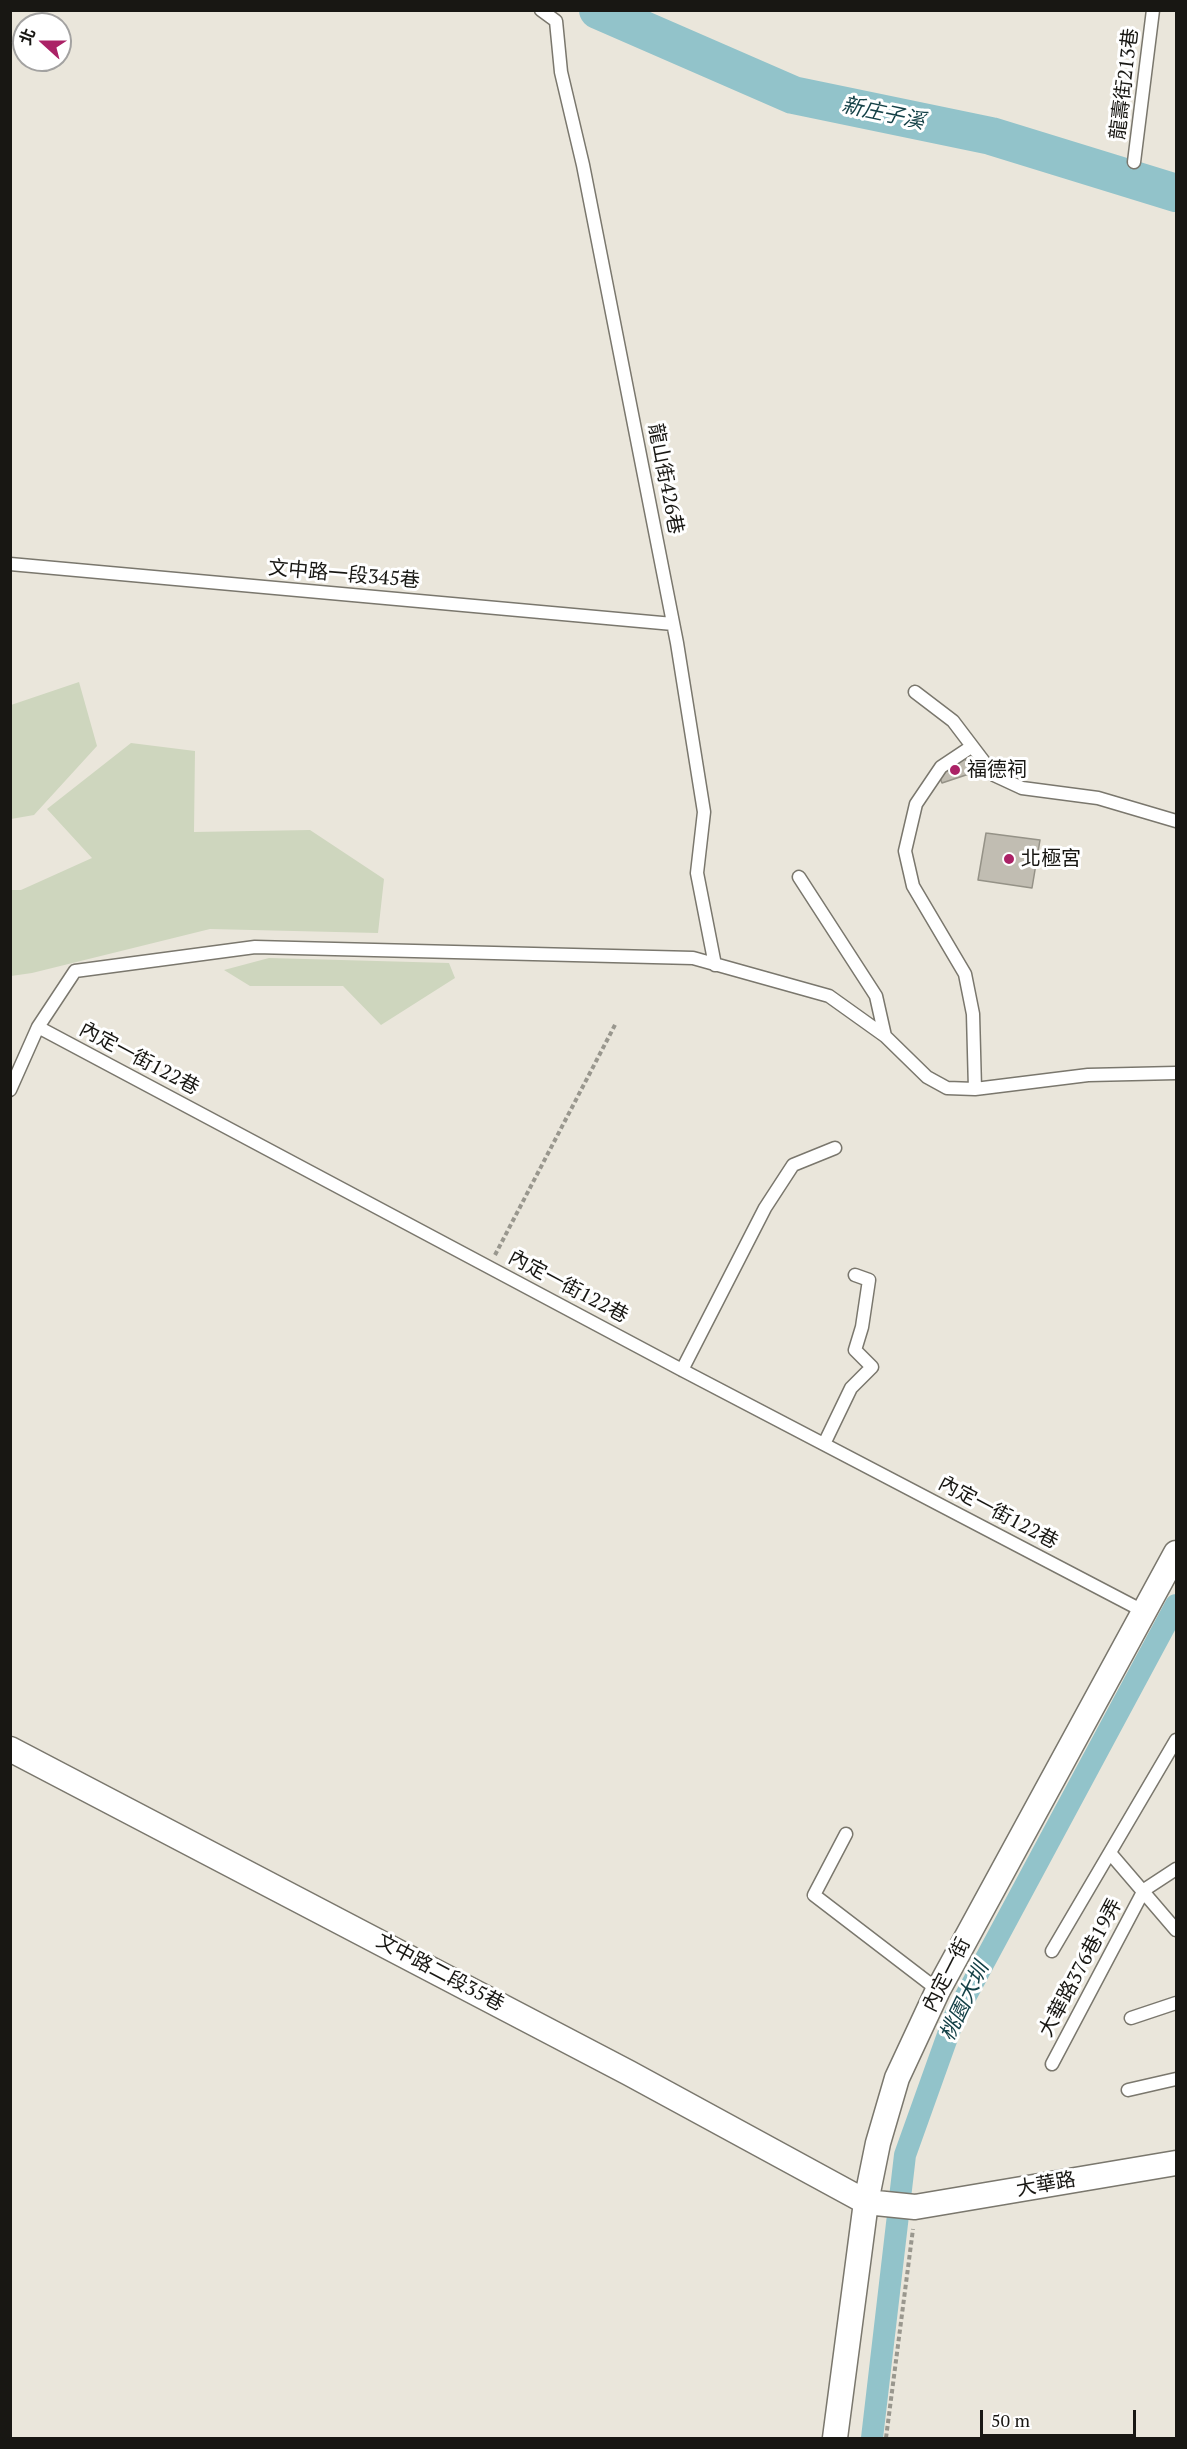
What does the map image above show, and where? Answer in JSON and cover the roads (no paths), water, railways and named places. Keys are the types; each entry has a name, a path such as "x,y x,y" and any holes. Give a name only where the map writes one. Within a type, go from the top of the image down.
{"street":[{"name":"內定一街","path":"835,2439 866,2202 878,2143 897,2078 938,1990 1176,1553"},
{"name":"文中路二段35巷","path":"10,1749 619,2067 866,2202"},
{"name":"大華路","path":"866,2202 915,2207 1176,2163"}],"lane":[{"name":"龍山街426巷","path":"541,10 556,21 561,72 583,165 673,624 704,812 697,873 716,965"},
{"name":"龍壽街213巷","path":"1134,162 1153,10"},
{"name":"文中路一段345巷","path":"10,564 673,624"},
{"path":"915,692 953,721 994,775 1022,788 1098,798 1176,821"},
{"path":"971,747 940,767 916,804 905,851 913,886 965,975 973,1014 975,1089"},
{"path":"799,877 876,996 885,1036"},
{"path":"10,1090 38,1027 75,971 255,947 693,958 829,996 885,1036 927,1077 947,1088 975,1089 1088,1075 1176,1073"},
{"name":"內定一街122巷","path":"38,1027 682,1370 1143,1611"},
{"path":"682,1370 765,1208 793,1165 835,1148"},
{"path":"824,1444 851,1388 872,1367 855,1350 862,1327 869,1280 855,1275"},
{"path":"1052,1951 1176,1740"},
{"path":"846,1834 814,1895 938,1990"},
{"path":"1110,1853 1176,1930"},
{"path":"1144,1890 1176,1869"},
{"name":"大華路376巷19弄","path":"1052,2064 1144,1890"},
{"path":"1131,2018 1176,2003"},
{"path":"1128,2090 1176,2079"}],"waterway":[{"name":"新庄子溪","path":"598,10 793,95 991,136 1176,193"},
{"name":"桃園大圳","path":"872,2438 905,2155 954,2018 1176,1605"}],"place":[{"name":"福德祠","path":"955,770"},
{"name":"北極宮","path":"1009,859"}]}
